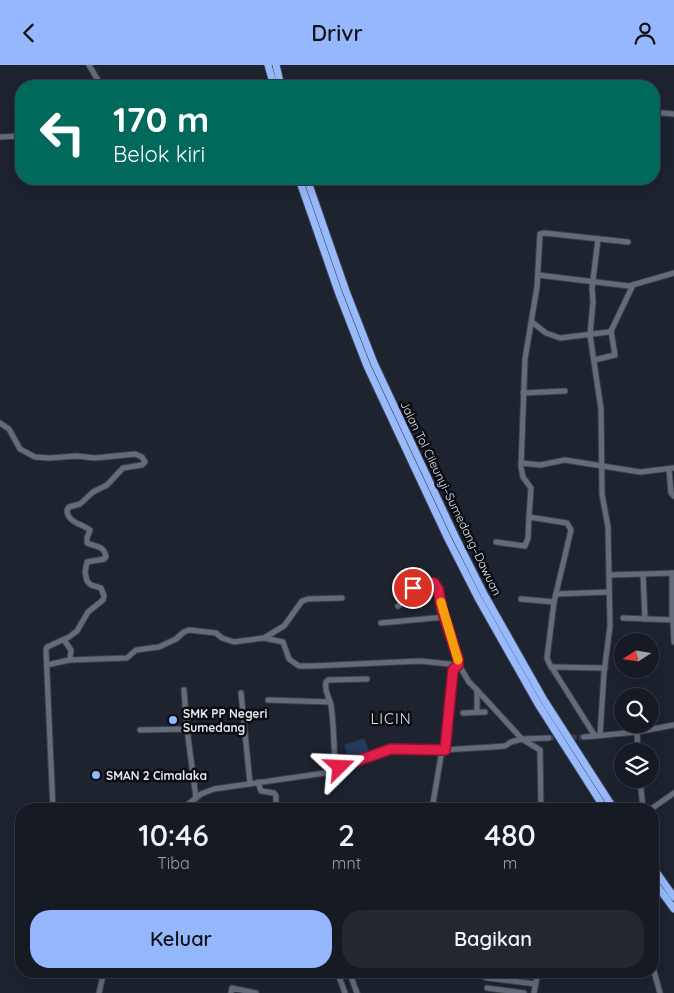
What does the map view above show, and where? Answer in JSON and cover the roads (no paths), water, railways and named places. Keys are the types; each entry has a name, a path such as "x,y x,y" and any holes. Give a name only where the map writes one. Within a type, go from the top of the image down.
{"highway":[{"path":"268,65 272,80"},
{"path":"276,65 280,80"},
{"name":"Jalan Tol Cileunyi–Sumedang–Dawuan","path":"301,185 339,294 367,365 448,539 478,598 538,704 601,803"},
{"name":"Jalan Tol Cileunyi–Sumedang–Dawuan","path":"309,185 346,291 374,363 455,535 493,610 544,700 610,803"},
{"path":"659,876 674,897"},
{"path":"659,889 674,909"}],"street":[{"path":"89,65 98,80"},
{"path":"663,113 674,114"},
{"path":"0,137 15,136"},
{"path":"496,543 525,545 528,539 531,489 522,473 521,463 523,393 525,359 538,275 539,237 542,233 628,242"},
{"path":"598,239 590,335 601,409 602,494 608,527 610,637 598,735"},
{"path":"538,275 617,285 633,285 674,273"},
{"path":"594,360 615,356 611,331 633,285"},
{"path":"532,322 546,333 556,337 590,335 611,331"},
{"path":"523,393 565,391"},
{"path":"0,423 9,429 20,449 35,457 77,456 95,458 135,453 142,457 144,461 144,465 123,469 106,485 93,492 80,504 69,507 67,510 66,515 69,518 90,530 87,543 103,548 106,557 87,562 85,572 87,581 103,589 103,600 91,608 76,631 64,640 46,648 53,803"},
{"path":"521,463 540,465 565,460 640,472 671,468 671,493 674,496"},
{"path":"529,517 567,523 570,528 554,602 547,651 548,663 598,735"},
{"path":"609,575 673,573 674,642"},
{"path":"643,574 645,619"},
{"path":"398,606 408,599 417,584 425,582 434,583 438,589 458,665 469,682 522,739 538,747 540,750 541,803"},
{"path":"556,594 609,592"},
{"path":"264,638 284,626 302,601 308,599 342,598"},
{"path":"521,599 554,602"},
{"path":"381,623 445,617"},
{"path":"624,618 673,620"},
{"path":"47,665 70,660 127,658 136,650 159,647 192,629 216,633 222,638 234,642 264,638 283,642 289,659 299,666 420,661 458,665"},
{"path":"64,640 71,650 70,660"},
{"path":"433,803 443,750 453,670 458,665"},
{"path":"551,667 605,669"},
{"path":"335,769 330,702 325,692 327,681 367,679"},
{"path":"184,690 196,798"},
{"path":"477,690 477,713"},
{"path":"241,693 250,783"},
{"path":"268,700 330,702"},
{"path":"463,713 485,712"},
{"path":"659,728 674,725"},
{"path":"140,730 187,729"},
{"path":"584,737 624,733"},
{"path":"190,803 204,792 214,789 325,773 391,749 443,750 504,746 522,739 549,738"},
{"path":"258,782 260,790 274,793 276,803"},
{"path":"641,788 642,803"},
{"path":"659,803 674,793"},
{"path":"100,993 103,978"},
{"path":"340,978 345,993"},
{"path":"352,978 357,993"},
{"path":"487,978 536,984"},
{"path":"534,993 537,978"},
{"path":"656,978 660,993"},
{"path":"231,993 232,988 254,993"},
{"path":"487,988 524,993"}],"tunnel":[{"path":"549,738 584,737"}],"place":[{"name":"SMK PP Negeri Sumedang","path":"173,720"},
{"name":"SMAN 2 Cimalaka","path":"96,775"}],"district":[{"name":"LICIN","path":"391,718"}]}
